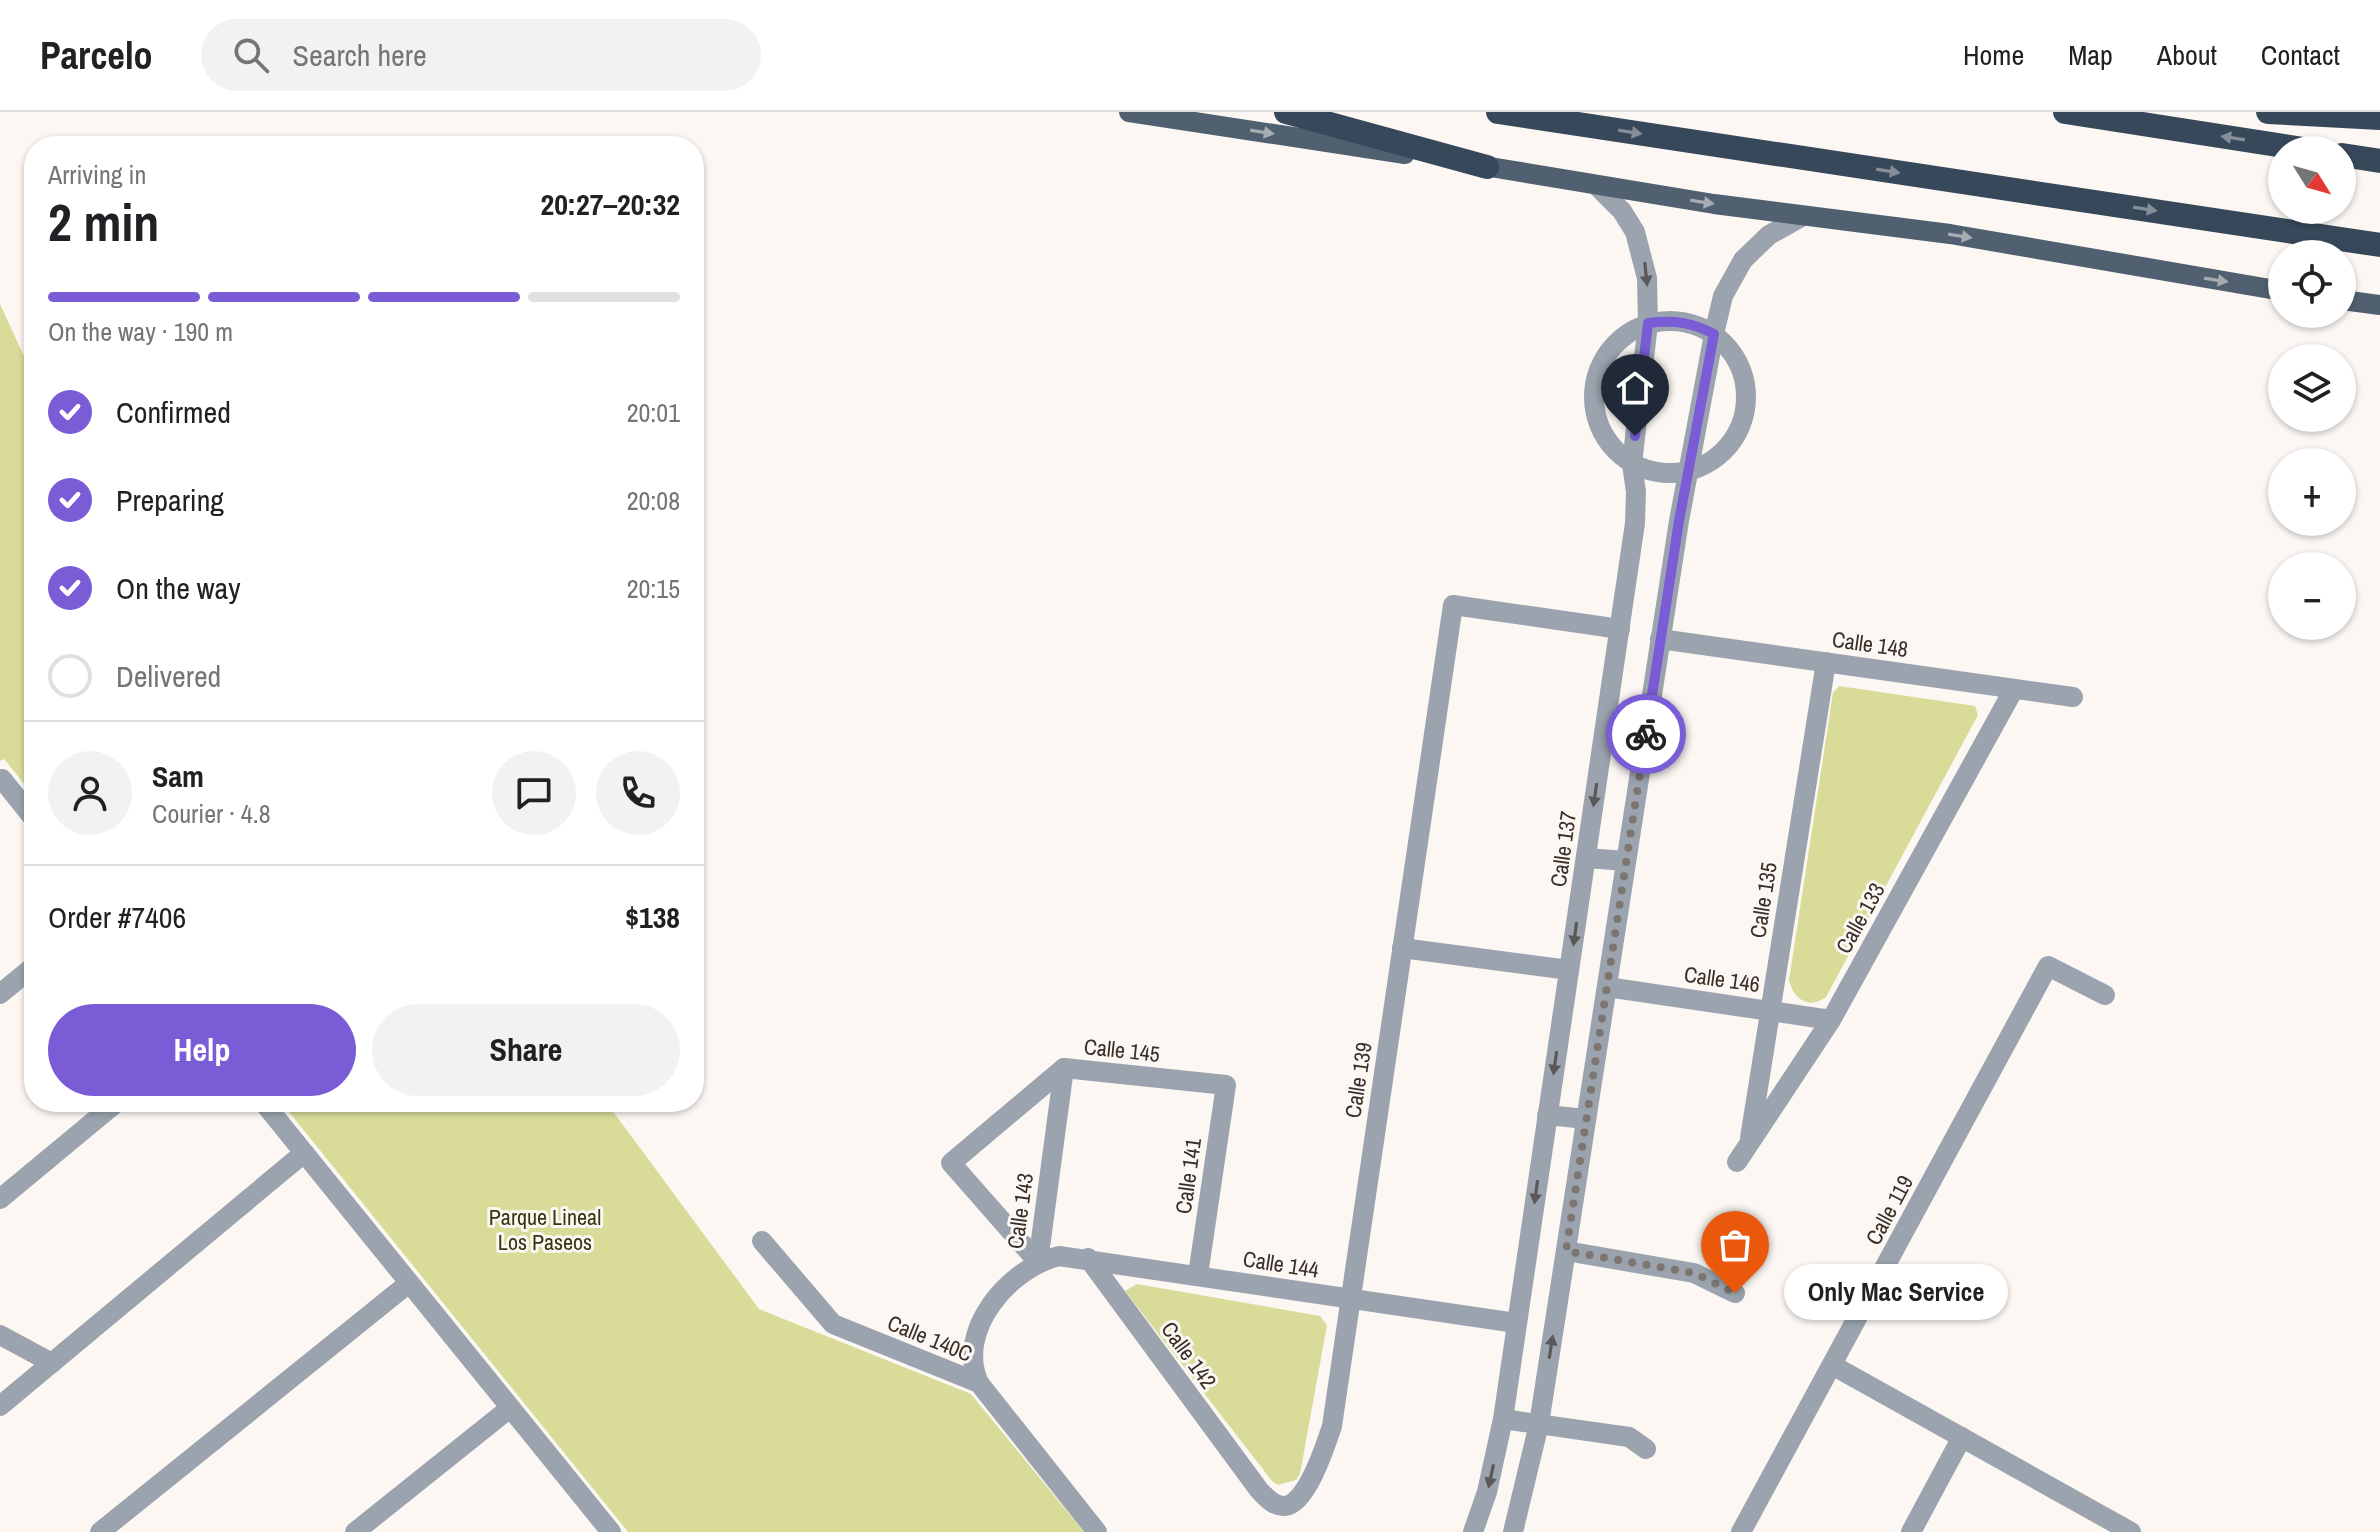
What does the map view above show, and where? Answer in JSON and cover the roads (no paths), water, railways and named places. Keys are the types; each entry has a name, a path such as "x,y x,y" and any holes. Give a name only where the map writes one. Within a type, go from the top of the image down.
{"highway":[{"path":"1286,112 1487,167"},
{"path":"1498,112 2378,243"},
{"path":"2065,112 2108,114 2268,143"},
{"path":"2268,112 2380,114"},
{"path":"2356,157 2380,161"}],"main road":[{"path":"1129,112 1803,216 1950,234 2268,289"},
{"path":"2356,302 2380,305"}],"street":[{"name":"Calle 137","path":"1473,1532 1487,1492 1503,1419 1635,523 1636,492 1632,464 1648,323 1647,278 1640,243 1622,211 1596,185"},
{"path":"1513,1532 1539,1424 1660,639 1714,334 1723,296 1743,260 1769,235 1803,216"},
{"path":"1671,320 1693,323 1714,334 1732,351 1743,373 1747,398 1742,422 1730,444 1712,461 1689,471 1669,474 1632,464 1612,448 1599,426 1593,401 1596,376 1607,353 1625,334 1648,323 1671,320"},
{"name":"Calle 139","path":"1252,1481 1268,1499 1281,1506 1291,1504 1308,1484 1332,1426 1453,605 1620,629"},
{"name":"Calle 148","path":"1660,639 2073,697"},
{"name":"Calle 135","path":"1743,1154 1770,1009 1826,662"},
{"name":"Calle 133","path":"1743,1154 1831,1020 2014,689"},
{"path":"0,780 24,808"},
{"path":"1586,858 1626,861"},
{"path":"1402,948 1569,970"},
{"name":"Calle 119","path":"1741,1532 2048,966 2105,995"},
{"path":"0,994 24,974"},
{"name":"Calle 146","path":"1607,987 1831,1020"},
{"name":"Calle 145","path":"1038,1262 951,1163 1064,1068 1226,1085"},
{"name":"Calle 143","path":"979,1383 972,1358 977,1331 1010,1282 1038,1262 1064,1068"},
{"name":"Calle 141","path":"1198,1275 1226,1085"},
{"path":"0,1199 105,1112"},
{"path":"271,1112 611,1532"},
{"path":"1547,1115 1586,1119"},
{"path":"0,1406 304,1153"},
{"name":"Calle 140C","path":"762,1241 833,1324 979,1383 1097,1532"},
{"path":"1566,1251 1694,1273 1735,1293"},
{"name":"Calle 144","path":"1038,1262 1059,1256 1088,1258 1516,1323"},
{"name":"Calle 142","path":"1088,1258 1252,1481"},
{"path":"100,1532 409,1283"},
{"path":"0,1335 52,1363"},
{"path":"1832,1365 1962,1437 2098,1524 2131,1532"},
{"path":"355,1532 510,1408"},
{"path":"1503,1419 1629,1437 1646,1449"},
{"path":"1911,1532 1962,1437"}],"place":[{"name":"Only Mac Service","path":"1735,1293"}],"park label":[{"name":"Parque Lineal Los Paseos","path":"545,1230"}]}
